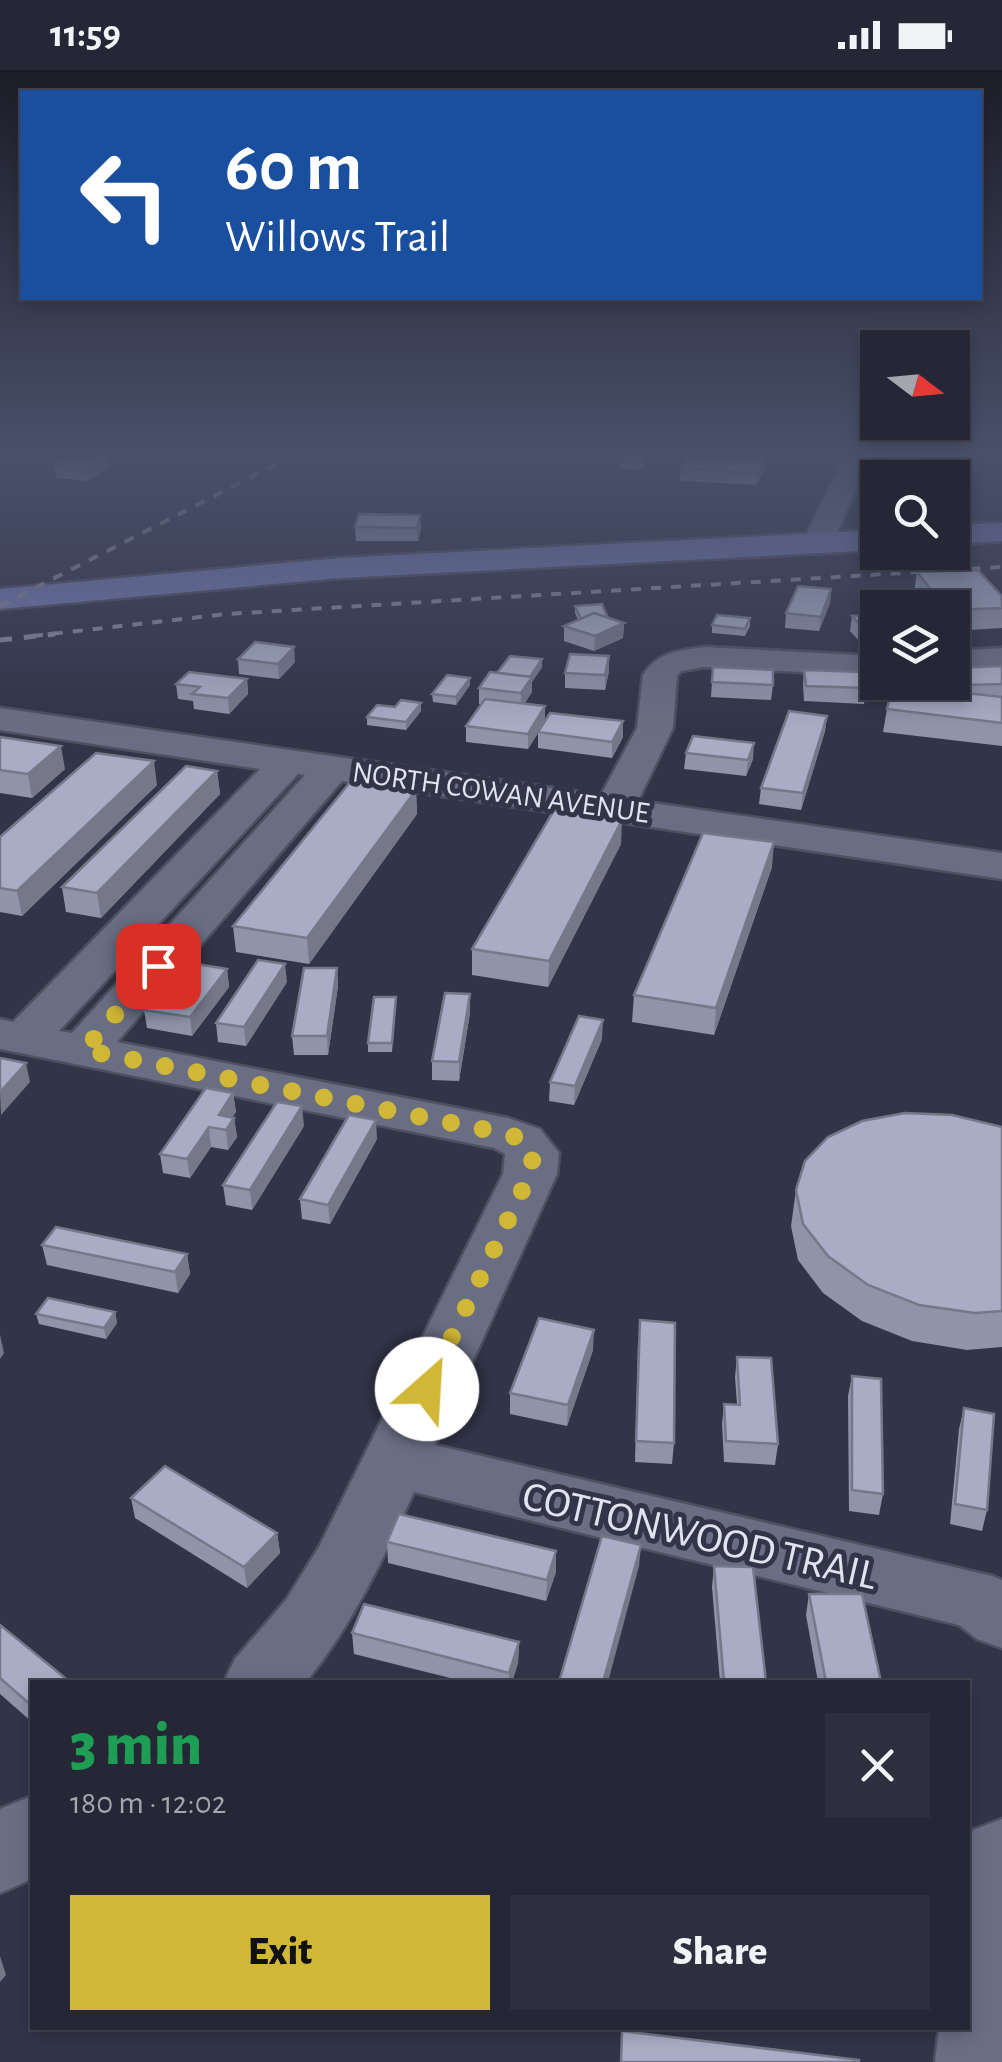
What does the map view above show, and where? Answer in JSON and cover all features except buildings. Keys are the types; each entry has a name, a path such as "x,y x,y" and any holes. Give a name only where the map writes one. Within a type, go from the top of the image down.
{"main road":[{"path":"0,599 340,568 780,545"},
{"path":"0,619 173,603 461,562"}],"street":[{"path":"614,808 650,740 658,714 660,675 670,663 705,657 860,665"},
{"path":"970,660 1002,658"},
{"name":"NORTH COWAN AVENUE","path":"0,718 1002,866"},
{"path":"12,1037 289,762"},
{"path":"84,1050 332,767"},
{"path":"12,1037 508,1134 530,1144 530,1174 329,1595 263,1680"},
{"name":"COTTONWOOD TRAIL","path":"392,1461 967,1597 988,1605 1002,1617"},
{"path":"0,1854 30,1835"},
{"path":"980,2062 1002,1858"}],"railway":[{"path":"0,606 119,545"},
{"path":"33,636 227,614 1002,567"},
{"path":"0,640 55,634"}],"route":[{"path":"158,966 84,1050 508,1134 530,1144 530,1174 427,1389"}]}
